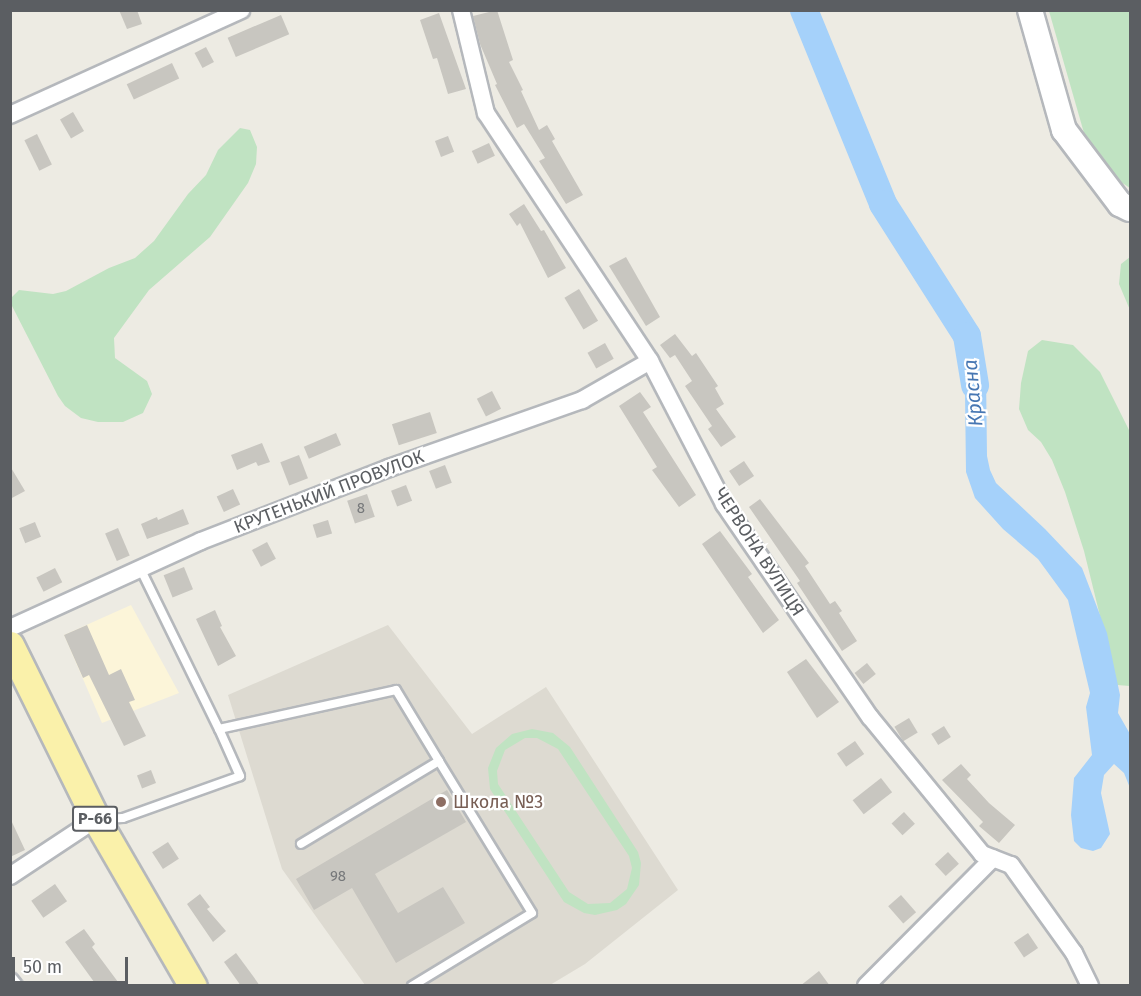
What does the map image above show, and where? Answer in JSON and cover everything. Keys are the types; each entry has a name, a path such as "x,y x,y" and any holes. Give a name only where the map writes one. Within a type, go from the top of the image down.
{"main road":[{"name":"Р-66","path":"10,645 96,819 194,986"}],"street":[{"path":"10,115 241,10"},
{"name":"ЧЕРВОНА ВУЛИЦЯ","path":"461,10 486,113 650,361 724,504 870,717 982,854 1011,865 1074,953 1090,986"},
{"path":"1030,10 1064,130 1120,204 1131,209"},
{"name":"КРУТЕНЬКИЙ ПРОВУЛОК","path":"10,628 201,541 389,468 582,400 650,361"},
{"path":"10,876 96,819"},
{"path":"866,986 993,858"},
{"path":"10,981 14,986"}],"lane":[{"path":"96,819 123,818 240,776 141,570"},
{"path":"219,729 396,690 532,913 412,986"},
{"path":"301,844 439,761"}],"shaded area":[{"path":"131,605 179,693 102,723 64,635"},
{"name":"Школа №3","path":"388,625 472,734 546,687 678,890 585,964 550,985 365,985 282,869 228,695"}],"green space":[{"path":"1049,11 1130,11 1130,188 1113,177 1084,133"},
{"path":"240,128 250,130 257,147 256,164 248,183 210,237 149,290 114,338 115,358 147,381 152,394 143,413 123,422 98,422 81,418 65,406 58,396 12,306 12,297 19,290 53,294 66,291 109,268 135,258 154,241 188,194 206,175 218,150"},
{"path":"1130,257 1130,310 1119,284 1121,264"},
{"path":"1042,340 1073,345 1100,372 1130,432 1130,686 1117,685 1084,551 1065,492 1052,460 1041,442 1028,430 1019,409 1021,383 1028,351"},
{"path":"532,729 553,733 570,747 638,852 641,863 639,885 626,904 617,910 595,915 584,913 564,902 490,789 488,768 496,748 512,734","holes":["525,738 537,738 558,749 629,856 632,868 627,889 610,903 588,904 569,892 498,784 497,771 505,750"]}],"water":[{"path":"980,346 986,374 987,456 990,470 996,483 1082,568 1107,633 1120,695 1118,713 1130,734 1130,788 1124,773 1114,764 1104,775 1101,793 1110,834 1101,848 1093,851 1081,848 1074,841 1071,815 1074,778 1092,755 1086,707 1090,693 1068,600 1038,559 1003,529 975,498 966,472 965,393 959,351"}],"building":[{"path":"119,10 137,10 142,24 127,29"},
{"path":"497,10 513,60 509,62 539,130 547,125 555,139 552,141 583,195 566,204 539,161 545,158 524,124 517,128 495,85 497,84 480,44 473,16"},
{"path":"439,13 466,89 448,94 437,58 433,59 420,20"},
{"path":"281,15 289,34 236,57 228,38"},
{"path":"206,47 214,62 203,68 195,53"},
{"path":"172,63 179,78 134,100 127,84"},
{"path":"73,112 84,131 71,139 60,120"},
{"path":"37,134 52,165 39,171 24,140"},
{"path":"448,136 454,152 441,157 435,141"},
{"path":"489,143 495,156 478,164 472,151"},
{"path":"524,204 541,231 544,230 566,268 548,278 520,223 517,226 509,214"},
{"path":"626,257 660,317 646,326 609,266"},
{"path":"579,289 598,321 583,329 564,298"},
{"path":"675,334 692,356 696,353 718,386 715,388 724,404 716,409 736,437 721,447 708,429 712,426 685,386 692,381 675,355 670,358 660,345"},
{"path":"605,343 614,359 596,368 588,353"},
{"path":"492,391 501,409 486,417 477,399"},
{"path":"640,392 651,407 643,412 696,495 679,507 652,470 657,467 619,406"},
{"path":"430,412 437,433 399,445 392,424"},
{"path":"336,433 341,445 309,459 304,447"},
{"path":"262,443 270,462 258,466 256,462 237,470 231,455"},
{"path":"299,455 308,478 289,486 280,462"},
{"path":"744,461 754,476 739,486 729,471"},
{"path":"445,465 452,483 436,489 429,471"},
{"path":"10,466 25,491 10,499"},
{"path":"406,485 412,501 397,507 391,491"},
{"path":"233,489 240,504 224,512 217,497"},
{"path":"367,494 375,517 355,524 347,501"},
{"path":"760,499 809,563 805,566 830,604 835,601 842,611 839,613 857,641 842,651 797,583 800,581 749,507"},
{"path":"183,509 189,524 147,539 141,524 157,517 158,520"},
{"path":"328,520 332,533 317,538 313,525"},
{"path":"35,522 41,537 25,543 19,528"},
{"path":"118,528 130,556 117,561 105,533"},
{"path":"720,531 752,574 748,577 779,620 763,633 702,544"},
{"path":"267,542 276,559 261,567 252,550"},
{"path":"184,567 193,589 173,597 164,575"},
{"path":"55,568 62,582 44,592 36,578"},
{"path":"215,610 222,626 220,627 236,656 218,666 196,619"},
{"path":"87,625 109,675 121,669 135,700 129,702 146,736 124,746 89,675 83,678 64,635"},
{"path":"806,659 839,702 817,718 787,672"},
{"path":"867,663 876,674 863,684 855,673"},
{"path":"909,718 918,733 903,741 894,727"},
{"path":"944,726 951,737 938,745 931,734"},
{"path":"855,741 864,754 846,767 837,754"},
{"path":"961,764 971,775 967,779 989,803 1015,825 999,843 979,826 983,822 942,780"},
{"path":"151,770 156,783 142,788 137,775"},
{"path":"881,778 892,792 864,814 853,800"},
{"path":"447,790 466,822 375,874 398,913 443,887 465,923 396,963 352,888 314,910 296,879"},
{"path":"904,812 915,824 902,835 892,824"},
{"path":"10,818 25,850 10,857"},
{"path":"168,842 179,859 163,869 152,852"},
{"path":"948,852 959,864 946,876 935,864"},
{"path":"55,884 67,901 43,918 31,901"},
{"path":"200,894 210,907 207,909 226,931 213,942 187,904"},
{"path":"901,895 916,912 903,924 888,906"},
{"path":"84,929 95,944 92,947 121,986 97,986 65,942"},
{"path":"1028,933 1038,948 1024,957 1014,943"},
{"path":"236,953 260,986 241,986 224,962"},
{"path":"819,971 830,986 800,986"}],"waterway":[{"name":"Красна","path":"804,10 883,204 967,336 975,385"}],"place":[{"name":"Школа №3","path":"441,802"}]}
